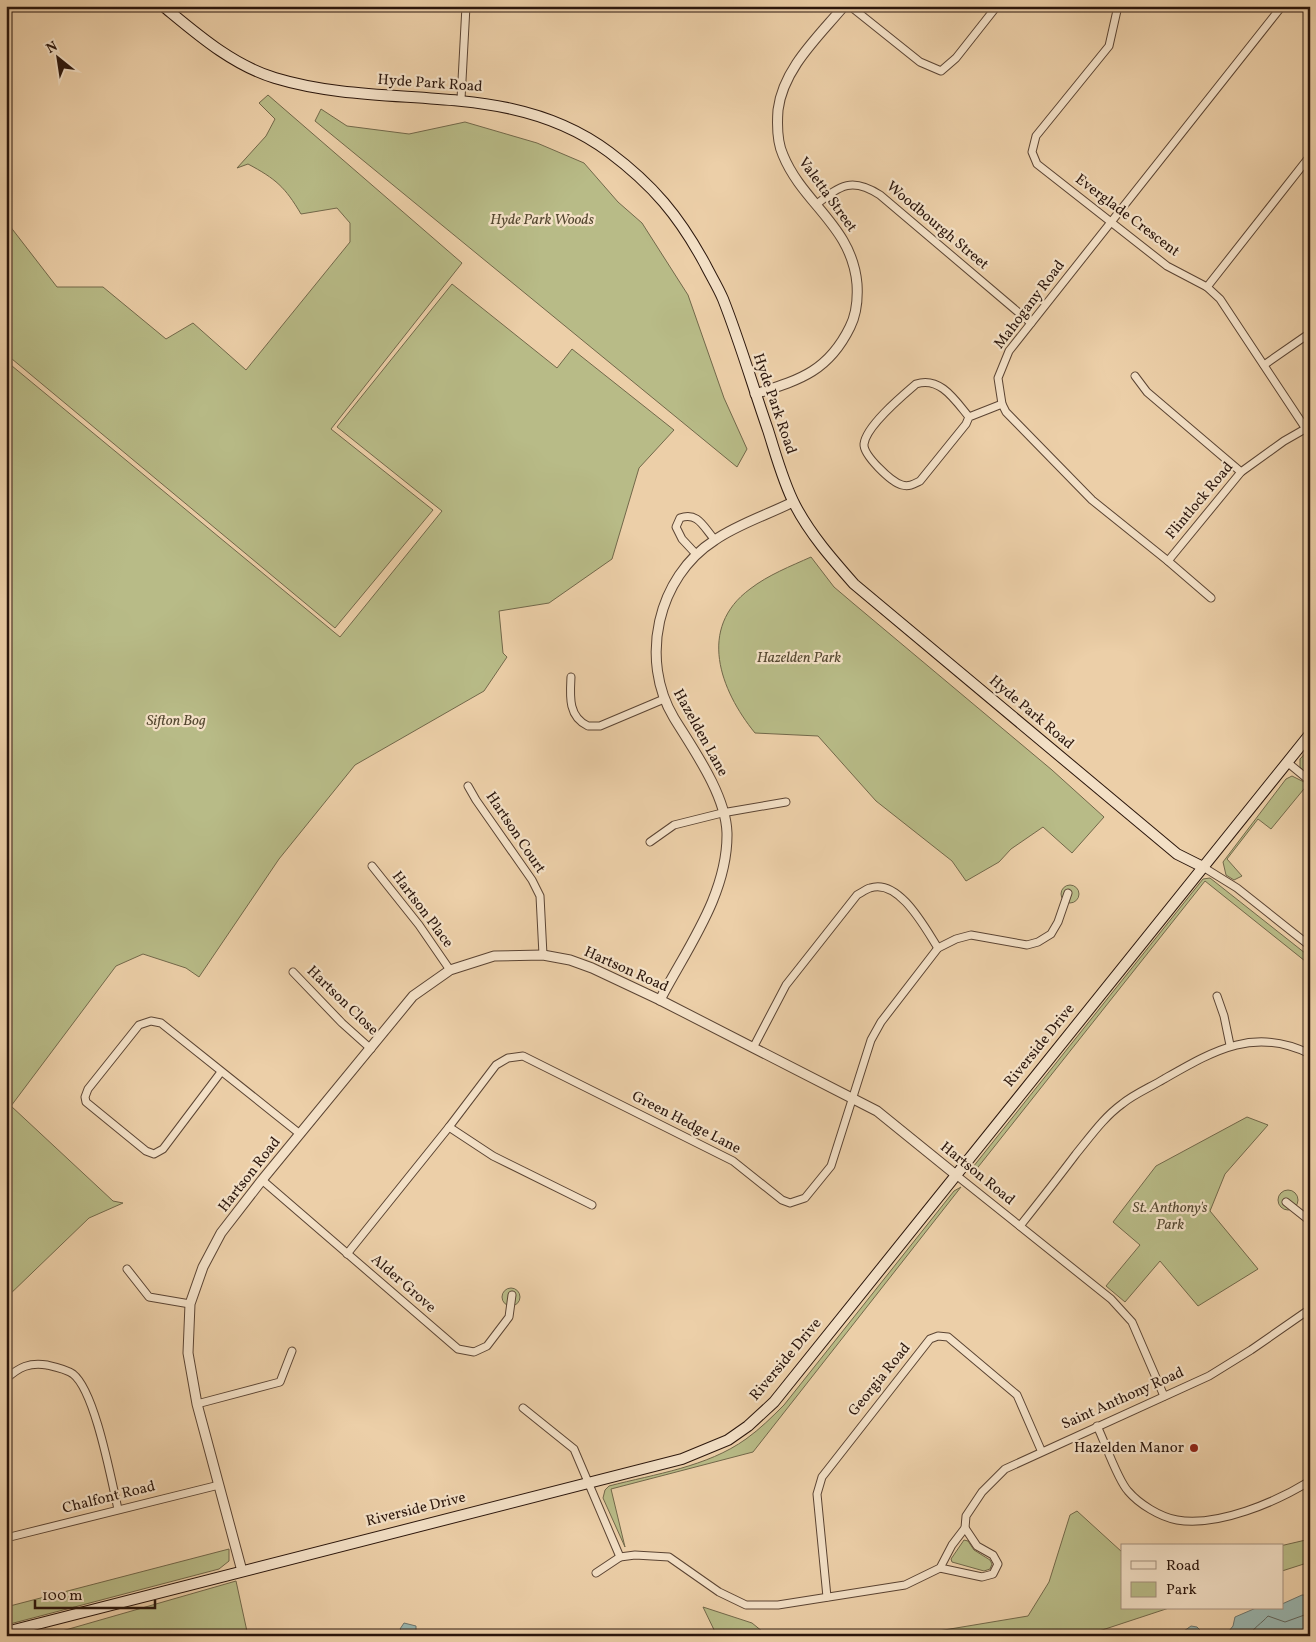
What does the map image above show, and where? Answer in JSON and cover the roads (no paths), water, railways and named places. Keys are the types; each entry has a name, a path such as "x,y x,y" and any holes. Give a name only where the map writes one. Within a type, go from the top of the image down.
{"main road":[{"name":"Hyde Park Road","path":"163,6 212,46 246,66 274,78 322,90 355,94 461,99 515,109 559,125 606,150 644,180 685,228 723,298 793,502 824,550 854,584 1177,854 1203,867"},
{"name":"Riverside Drive","path":"6,1632 682,1459 728,1440 748,1426 774,1402 1310,734"}],"street":[{"path":"461,99 466,6"},
{"name":"Valetta Street","path":"755,394 798,380 815,371 835,351 856,314 858,290 853,261 841,234 802,187 782,154 778,134 778,111 783,88 796,64 844,6"},
{"path":"850,6 920,62 941,71 956,58 997,6"},
{"name":"Everglade Crescent","path":"1118,6 1109,46 1036,136 1032,152 1037,164 1167,266 1207,287 1220,299 1232,314 1308,432"},
{"name":"Mahogany Road","path":"1211,598 1092,500 1058,468 1006,412 1002,404 998,378 1009,351 1282,6"},
{"path":"1207,287 1310,156"},
{"name":"Woodbourgh Street","path":"817,204 837,188 854,184 867,186 880,194 1031,323"},
{"path":"1264,365 1310,333"},
{"path":"1135,376 1147,392 1241,472"},
{"path":"969,417 941,387 925,381 916,384 868,431 864,445 867,456 894,482 903,486 912,485 920,481 932,467 966,424 969,417 1002,404"},
{"name":"Flintlock Road","path":"1168,561 1241,472 1284,441 1308,432"},
{"name":"Hazelden Lane","path":"660,1000 717,892 726,859 727,831 716,789 664,699 657,678 656,637 665,604 679,576 696,554 715,540 793,502"},
{"path":"696,554 682,539 676,527 680,518 688,515 698,518 715,540"},
{"path":"571,677 570,698 575,716 588,726 600,726 664,699"},
{"path":"1287,762 1310,781"},
{"name":"Hartson Court","path":"468,786 532,880 540,896 543,954"},
{"path":"650,842 674,825 722,813 786,802"},
{"name":"Hartson Place","path":"372,866 419,925 450,970"},
{"name":"Hyde Park Road","path":"1203,867 1237,888 1310,946"},
{"path":"753,1048 786,985 857,895 870,887 881,886 897,892 911,908 938,948"},
{"name":"Green Hedge Lane","path":"347,1254 450,1127 496,1065 508,1058 523,1056 733,1161 782,1200 790,1203 804,1198 831,1166 871,1040 881,1022 938,948 956,939 971,935 1027,945 1038,942 1051,934 1058,922 1068,893"},
{"name":"Hartson Road","path":"242,1571 197,1404 188,1353 190,1304 203,1267 221,1233 262,1180 413,996 450,970 494,956 543,954 570,960 592,968 660,1000 852,1097 877,1112 1111,1298 1132,1322 1164,1396"},
{"name":"Hartson Close","path":"293,972 342,1023 371,1049"},
{"path":"1217,996 1224,1016 1230,1045"},
{"path":"222,1072 163,1149 154,1154 146,1151 86,1102 85,1097 88,1089 140,1025 151,1020 161,1022 300,1134"},
{"path":"1020,1226 1094,1132 1122,1104 1196,1061 1230,1045 1250,1042 1275,1044 1300,1049 1310,1054"},
{"path":"450,1127 493,1156 592,1205"},
{"name":"Alder Grove","path":"262,1180 458,1349 474,1352 487,1346 509,1317 512,1295"},
{"path":"1286,1202 1310,1221"},
{"path":"127,1269 149,1297 190,1304"},
{"name":"Saint Anthony Road","path":"940,1568 952,1545 965,1528 966,1516 982,1492 1004,1469 1041,1450 1209,1376 1251,1350 1310,1309"},
{"name":"Georgia Road","path":"828,1597 817,1494 822,1477 930,1339 938,1336 948,1336 1017,1395 1041,1450"},
{"path":"197,1404 280,1382 292,1351"},
{"path":"6,1380 15,1370 28,1364 57,1367 74,1375 90,1399 118,1509"},
{"path":"523,1408 569,1444 589,1483 620,1557"},
{"path":"1098,1426 1127,1490 1152,1510 1176,1520 1200,1521 1237,1514 1288,1495 1310,1481"},
{"name":"Chalfont Road","path":"6,1538 219,1485"},
{"path":"596,1572 620,1557 635,1555 669,1557 719,1592 746,1605 778,1605 905,1586 940,1568 982,1577 993,1574 998,1564 993,1555 977,1546 965,1528"}],"water":[{"path":"1302,1595 1310,1595 1310,1636 1225,1636 1233,1626 1235,1617 1251,1610 1284,1610 1284,1603"},
{"path":"404,1623 416,1626 416,1632 402,1631 400,1629"},
{"path":"1191,1626 1197,1627 1206,1636 1177,1636"}],"place":[{"name":"Hazelden Manor","path":"1194,1448"}],"park label":[{"name":"Hyde Park Woods","path":"542,220"},
{"name":"Hazelden Park","path":"799,658"},
{"name":"Sifton Bog","path":"176,721"},
{"name":"St. Anthony's Park","path":"1170,1216"}]}
